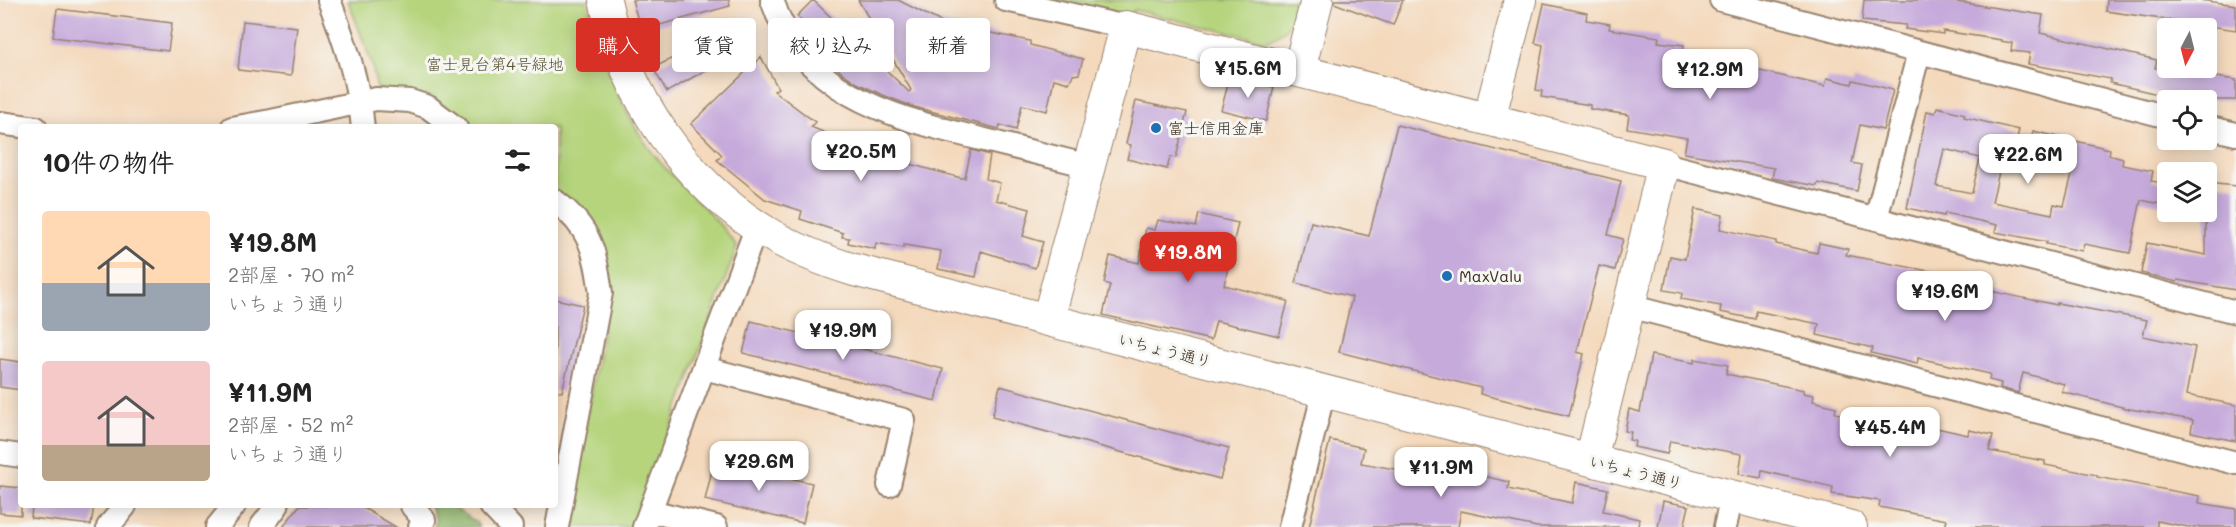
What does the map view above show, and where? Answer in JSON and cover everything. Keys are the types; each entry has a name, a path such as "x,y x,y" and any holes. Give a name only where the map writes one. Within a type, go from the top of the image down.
{"street":[{"path":"329,0 347,46 361,100 363,124"},
{"name":"いちょう通り","path":"604,0 614,39 640,100 670,145 712,191 757,226 802,251 846,267 1851,527"},
{"path":"772,0 788,37 803,57 829,82 865,104 908,121 1089,166"},
{"path":"1006,0 1299,70 2236,312"},
{"path":"1299,70 1317,0"},
{"path":"1488,119 1520,0"},
{"path":"1721,0 2157,114"},
{"path":"1048,320 1126,27"},
{"path":"1876,219 1919,52"},
{"path":"271,124 361,100 376,99 410,101 428,106 451,124"},
{"path":"0,123 18,126"},
{"path":"2217,130 2236,134"},
{"path":"1591,460 1664,164"},
{"path":"557,527 601,293 596,261 588,237 570,212 558,203"},
{"path":"716,527 647,519 757,226"},
{"path":"1629,306 2236,463"},
{"path":"704,368 904,420 889,485"},
{"path":"1290,527 1324,391"},
{"path":"0,453 18,456"},
{"path":"1725,527 1732,496"},
{"path":"108,527 123,508"},
{"path":"217,527 232,508"},
{"path":"261,527 275,508"},
{"path":"414,508 424,520 420,527"},
{"path":"492,508 511,527"}],"green space":[{"name":"富士見台第4号緑地","path":"348,0 587,0 592,18 576,18 576,72 609,72 623,106 646,144 660,162 720,224 737,247 635,527 567,527 610,290 606,257 596,232 580,211 558,192 558,124 469,124 431,97 377,89 372,64"},
{"path":"1044,0 1297,0 1288,26 1265,41 1134,10 1128,18"},
{"path":"431,508 455,508 476,522 479,527 434,527 436,521"}],"building":[{"path":"632,0 729,0 730,6 686,18 672,18 672,22 660,25 660,18 637,18"},
{"path":"813,0 832,18 799,18 797,16"},
{"path":"858,0 898,0 933,18 906,18 906,72 990,72 990,33 1030,41 1030,45 1083,59 1079,74 1073,75 1069,83 1054,79 1047,111 1022,105 1016,130 1000,125 999,129 911,106 857,83 841,72 888,72 909,92 911,90 894,61 894,18 869,18"},
{"path":"1334,0 1403,0 1393,25 1334,3"},
{"path":"1864,0 1929,0 1965,3 2043,15 2040,33 2157,60 2155,68 2157,68 2157,78 2217,77 2236,80 2236,100 2217,100 2217,90 2157,90 2157,94 2110,83 2111,79 2028,64 2030,53 2011,51 2012,43 2001,40 1943,31 1943,34 1905,29 1906,25 1862,21"},
{"path":"2107,0 2199,0 2236,5 2236,30 2217,27 2217,18 2157,18 2106,11"},
{"path":"1544,4 1587,13 1586,20 1610,24 1609,29 1659,37 1658,42 1684,45 1683,52 1735,62 1734,65 1825,86 1827,78 1852,84 1853,80 1893,90 1883,130 1860,125 1852,163 1862,165 1857,191 1818,183 1817,186 1772,178 1774,168 1684,153 1687,138 1627,128 1629,115 1590,109 1590,105 1541,97 1542,91 1536,90 1543,45 1535,43"},
{"path":"57,9 172,23 168,51 53,37"},
{"path":"243,21 297,27 291,76 238,70"},
{"path":"761,57 778,88 774,91 815,122 811,127 862,148 863,144 908,155 906,163 961,178 965,178 971,150 990,155 986,179 1000,183 996,200 1030,209 1023,236 1043,242 1035,268 981,251 976,277 938,269 941,251 876,243 875,249 848,243 849,238 842,237 843,233 800,219 802,211 765,199 717,160 722,155 691,124 745,72 756,72 756,62"},
{"path":"672,58 672,72 702,72 667,92 655,72 660,72 660,64"},
{"path":"1230,77 1274,87 1266,121 1221,110"},
{"name":"富士信用金庫","path":"1136,101 1187,112 1176,158 1170,157 1167,169 1127,159 1131,145 1126,144"},
{"path":"1937,107 1965,114 1964,117 2019,130 2011,161 2002,159 1992,202 2052,214 2054,204 2064,206 2076,158 2029,149 2033,131 2110,149 2109,155 2123,159 2122,165 2153,171 2151,181 2157,182 2157,203 2141,200 2130,253 2084,244 2082,251 2046,244 2047,242 1995,232 1997,225 1945,213 1944,216 1907,208 1927,111 1935,113","holes":["1944,149 1980,158 1972,193 1936,186"]},
{"name":"MaxValu","path":"1397,125 1621,181 1608,235 1623,239 1615,270 1599,266 1577,352 1584,354 1569,416 1480,394 1481,388 1339,352 1352,297 1296,283 1311,222 1369,236"},
{"path":"2217,184 2236,186 2236,290 2178,280 2177,282 2141,273 2147,243 2206,255 2206,222 2217,222"},
{"path":"1695,209 1723,215 1720,229 1776,241 1776,244 1817,253 1819,243 1848,249 1846,255 1986,282 1985,290 2147,320 2143,336 2195,347 2186,395 2236,405 2236,441 2191,432 2193,420 2130,409 2062,392 2064,384 2023,373 2018,393 2000,388 2001,383 1989,380 1990,374 1918,358 1917,364 1871,353 1873,348 1817,335 1819,324 1756,311 1755,319 1720,312 1721,306 1681,299 1682,293 1664,290 1670,256 1685,259"},
{"path":"1199,214 1238,223 1224,285 1288,301 1279,336 1216,321 1211,340 1103,315 1110,285 1104,283 1110,256 1139,263 1146,228 1155,230 1158,220 1196,227"},
{"path":"558,300 583,305 562,392 558,391"},
{"path":"751,321 943,369 936,401 743,353"},
{"path":"1651,355 1694,363 1695,359 1728,365 1726,374 1804,390 1803,393 1814,395 1813,401 1836,407 1835,413 1898,425 1899,421 1919,424 1968,435 1969,430 1993,435 1989,451 2045,461 2045,465 2097,475 2097,477 2200,496 2199,503 2236,509 2236,527 2188,527 2157,521 2157,527 1945,527 1947,520 1879,507 1880,501 1832,494 1833,487 1762,471 1761,478 1739,474 1742,454 1670,441 1667,454 1634,447 1635,441 1629,440 1631,432 1625,431 1629,409 1640,412"},
{"path":"0,359 18,362 18,390 0,387"},
{"path":"1000,386 1229,448 1220,479 992,417"},
{"path":"1330,440 1364,448 1361,463 1416,473 1419,459 1439,463 1439,466 1509,482 1508,489 1572,503 1576,482 1608,489 1603,511 1639,519 1638,527 1537,527 1461,511 1458,527 1309,527"},
{"path":"714,461 812,483 803,523 705,500"},
{"path":"0,486 18,488 18,508 21,508 21,515 0,513"},
{"path":"1663,501 1689,506 1684,527 1658,527"},
{"path":"32,508 94,508 91,525 31,518"},
{"path":"297,508 363,508 396,527 283,527"}],"place":[{"name":"富士信用金庫","path":"1156,128"},
{"name":"MaxValu","path":"1447,276"}]}
